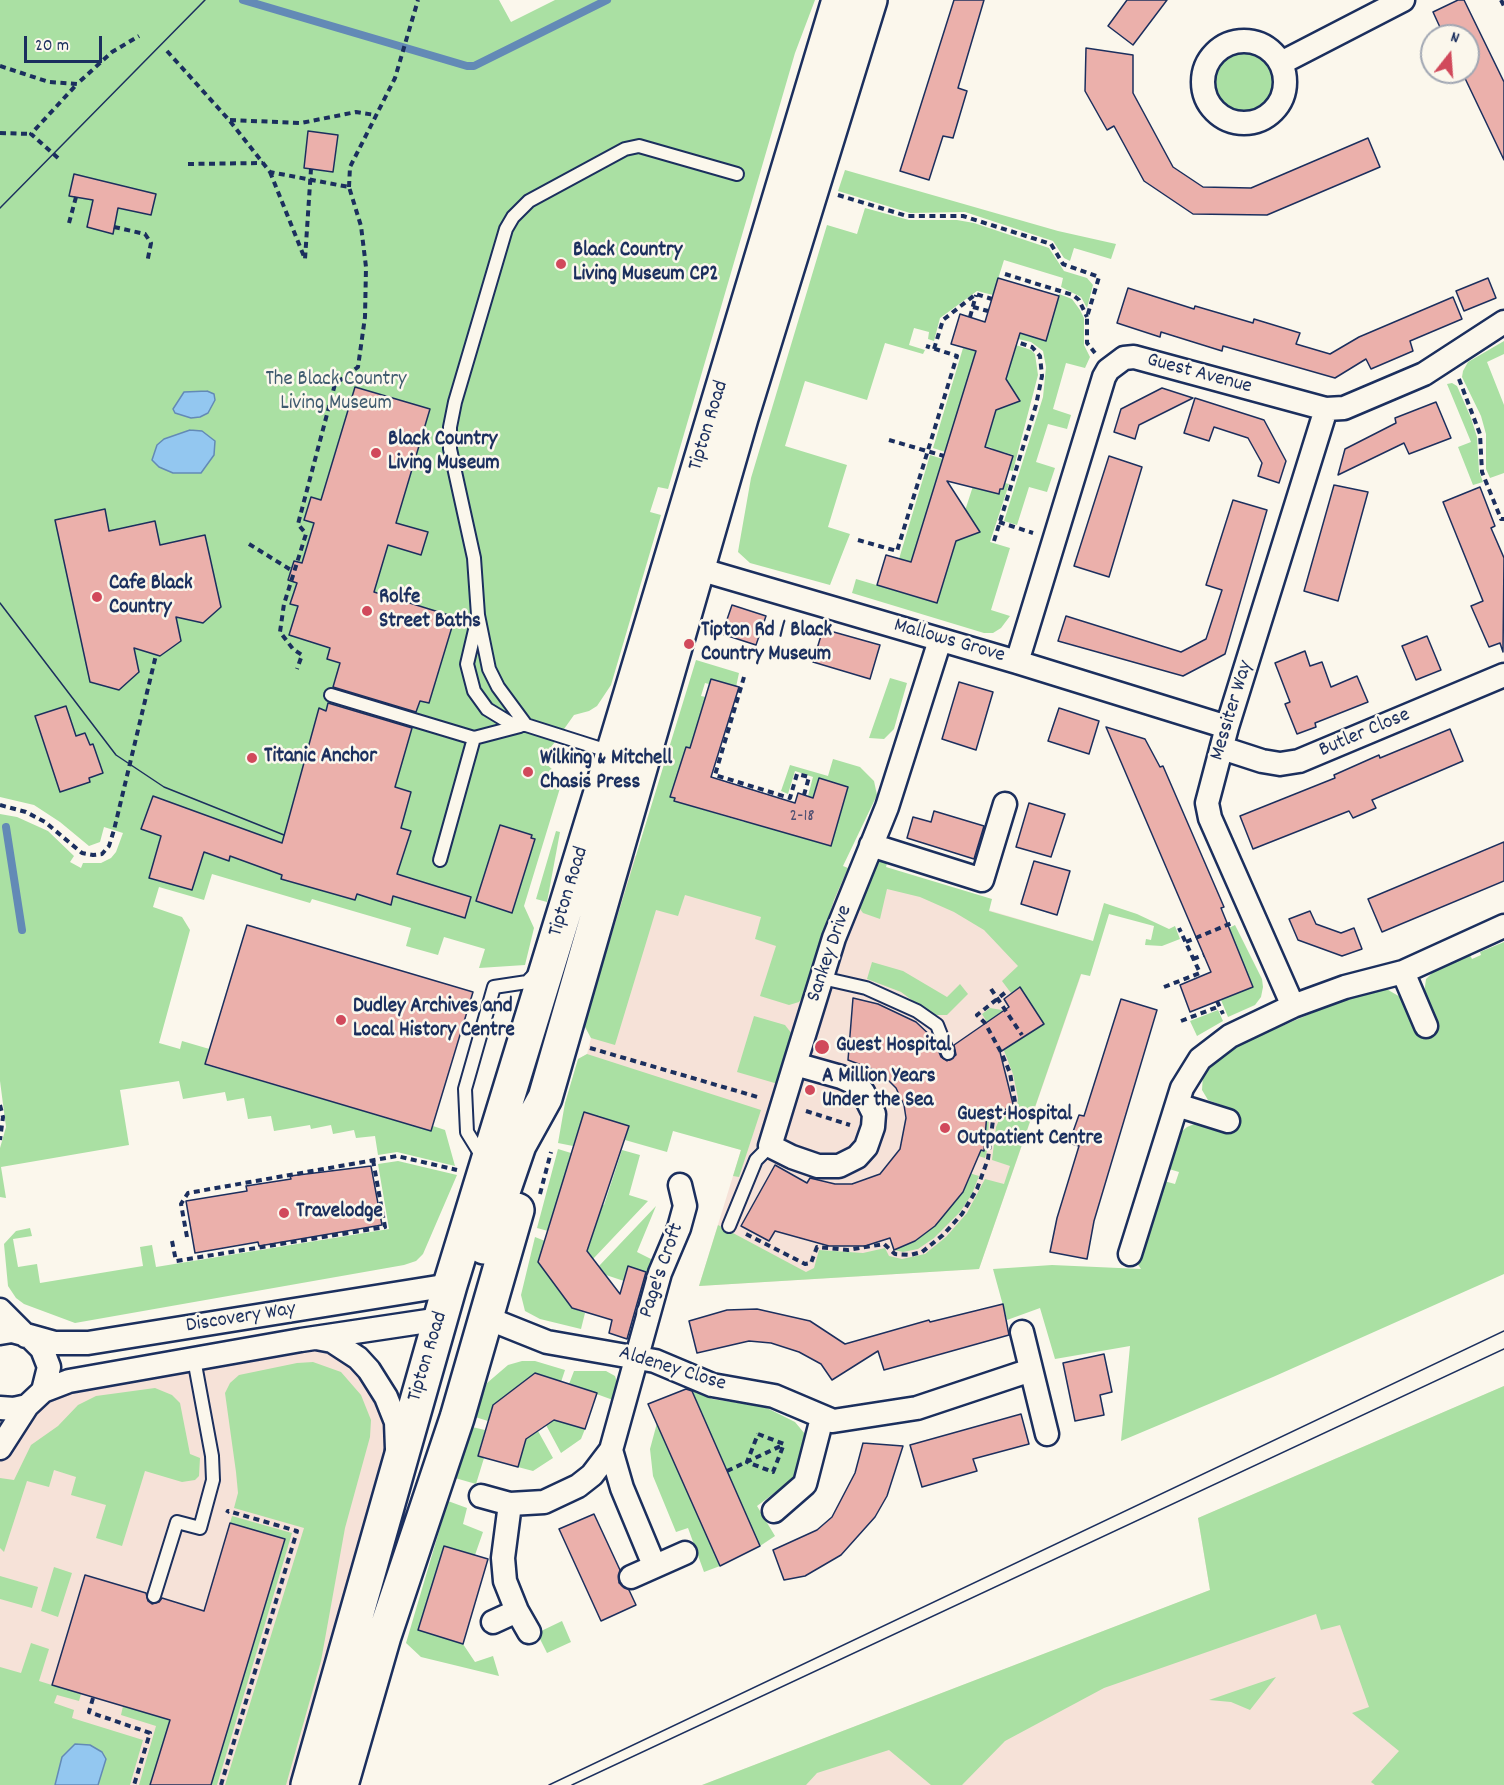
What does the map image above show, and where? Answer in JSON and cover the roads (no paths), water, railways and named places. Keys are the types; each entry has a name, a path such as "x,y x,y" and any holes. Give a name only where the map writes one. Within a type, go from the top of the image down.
{"main road":[{"name":"Tipton Road","path":"813,185 839,0"},
{"name":"Tipton Road","path":"340,1785 334,1749 398,1460 464,1315 547,1090 627,758 683,564 777,257 813,185 870,0"},
{"name":"Tipton Road","path":"308,1785 334,1749 384,1636 457,1418 475,1167 549,960 627,758"}],"street":[{"path":"1281,63 1403,0"},
{"name":"Guest Avenue","path":"1017,662 1108,370 1124,358 1134,357 1326,409 1344,408 1424,374 1504,322"},
{"name":"Messiter Way","path":"1293,1006 1210,818 1207,803 1224,737 1326,409"},
{"name":"Mallows Grove","path":"683,564 1017,662 1224,737"},
{"name":"Sankey Drive","path":"795,1064 843,915 890,797 940,640"},
{"name":"Butler Close","path":"1224,737 1262,761 1280,764 1299,761 1504,675"},
{"path":"871,845 981,880 1005,804"},
{"path":"1130,1254 1176,1105 1190,1073 1200,1059 1230,1036 1293,1006 1345,987 1403,972 1504,927"},
{"path":"1403,972 1426,1026"},
{"path":"795,1064 857,1084 874,1114 872,1132 866,1147 839,1166 818,1166 770,1146 795,1064"},
{"path":"1176,1105 1228,1121"},
{"name":"Page's Croft","path":"611,1450 660,1273 679,1228 685,1206 680,1185"},
{"path":"0,1310 42,1348 49,1367 35,1398 0,1448"},
{"path":"297,1310 308,1339 332,1341 358,1358 369,1370 386,1397 396,1422 398,1460"},
{"name":"Discovery Way","path":"0,1333 12,1331 55,1343 88,1343 297,1310 464,1315"},
{"name":"Discovery Way","path":"0,1408 14,1410 69,1381 308,1339 464,1315"},
{"name":"Aldeney Close","path":"464,1315 548,1342 655,1361 712,1385 774,1396 820,1426 833,1421 917,1408 1031,1370"},
{"path":"1022,1332 1047,1434"},
{"path":"774,1511 805,1484 820,1426"},
{"path":"481,1496 510,1504 544,1502 578,1486 592,1475 611,1450"},
{"path":"611,1450 622,1488 654,1565"},
{"path":"510,1504 502,1558 505,1581 517,1611 529,1632"},
{"path":"631,1577 685,1553"},
{"path":"493,1622 517,1611"}],"lane":[{"path":"526,725 498,687 489,669 478,615 474,558 451,461 450,428 506,229 513,217 529,201 625,149 639,146 737,174"},
{"path":"478,615 468,652 468,677 487,709 510,723 526,725 627,758"},
{"path":"331,695 474,738 526,725"},
{"path":"440,860 474,738"},
{"path":"475,1167 467,1132 464,1107 465,1089 494,987 527,982 549,960"},
{"path":"822,978 866,988 899,1001 937,1025 948,1053"},
{"path":"729,1226 756,1160 770,1146"},
{"path":"154,1596 177,1522 200,1528 213,1480 212,1456 194,1359"}],"water":[{"path":"207,391 214,394 215,400 208,413 191,418 175,413 173,409 184,392"},
{"path":"190,430 202,431 215,441 214,455 201,473 173,473 159,467 152,460 157,445 164,439"},
{"path":"75,1744 90,1745 102,1752 106,1759 98,1785 55,1785 62,1757"}],"waterway":[{"path":"243,0 467,66 474,66 607,0"},
{"path":"6,827 22,930"}],"tram line":[{"path":"0,208 205,0"},
{"path":"0,603 116,755 164,787 284,835"},
{"path":"549,1785 1504,1331"},
{"path":"572,1785 1504,1349"}],"place":[{"name":"Black Country Living Museum CP2","path":"561,264"},
{"name":"Black Country Living Museum","path":"376,453"},
{"name":"Cafe Black Country","path":"97,597"},
{"name":"Rolfe Street Baths","path":"367,611"},
{"name":"Tipton Rd / Black Country Museum","path":"689,644"},
{"name":"Titanic Anchor","path":"252,758"},
{"name":"Wilking & Mitchell Chasis Press","path":"528,772"},
{"name":"Dudley Archives and Local History Centre","path":"341,1020"},
{"name":"Guest Hospital","path":"822,1047"},
{"name":"A Million Years Under the Sea","path":"810,1090"},
{"name":"Guest Hospital Outpatient Centre","path":"945,1128"},
{"name":"Travelodge","path":"284,1213"}],"park label":[{"name":"The Black Country Living Museum","path":"336,393"}]}
